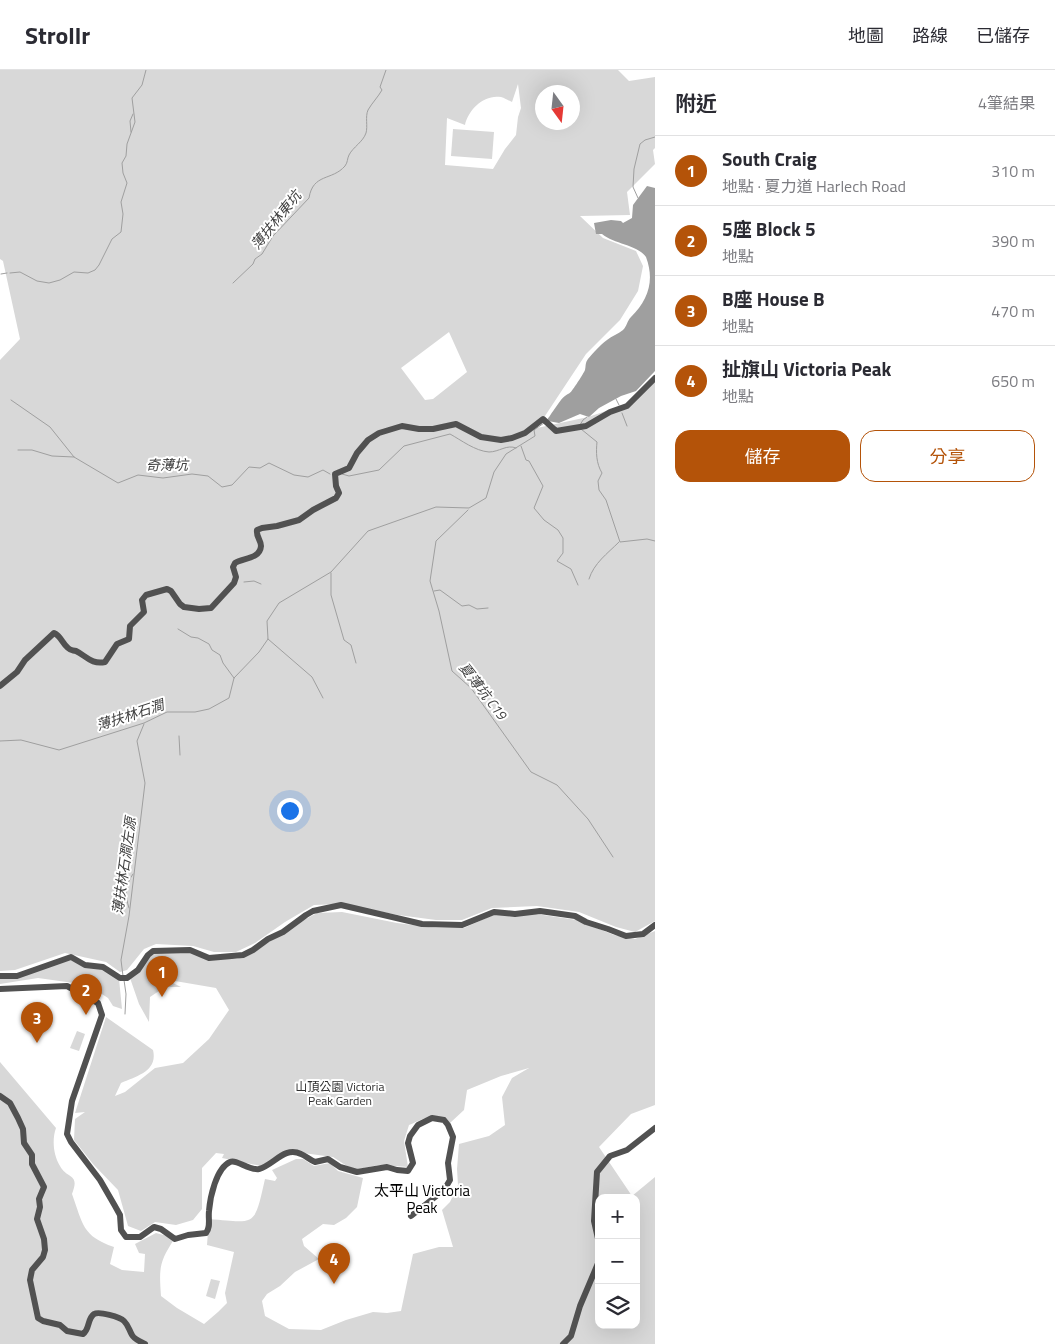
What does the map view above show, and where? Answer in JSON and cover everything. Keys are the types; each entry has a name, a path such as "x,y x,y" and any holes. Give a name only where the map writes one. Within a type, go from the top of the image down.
{"street":[{"path":"0,686 17,672 25,660 54,634 58,635 67,647 84,658 96,662 106,662 116,645 129,639 130,626 144,612 142,600 148,595 167,589 171,591 184,607 199,610 211,608 234,583 236,577 233,567 235,563 254,557 260,550 261,545 256,535 257,530 299,520 336,498 339,493 335,474 349,468 357,453 374,436 402,426 424,430 456,424 481,437 506,440 525,433 541,420 544,420 552,429 560,432 581,427 610,412 623,408 631,403 655,378"},
{"path":"0,976 17,976 71,957 85,965 103,967 120,978 130,976 139,969 148,955 155,951 190,950 208,958 243,955 268,939 284,932 306,915 341,905 422,924 462,925 494,912 515,914 540,911 575,916 625,936 643,934 655,925"},
{"path":"0,989 67,986 95,1000 100,1007 102,1015 72,1101 67,1134 100,1180 115,1206 120,1215 121,1230 126,1237 140,1237 154,1227 175,1238 206,1234 209,1228 209,1210 214,1183 218,1175 231,1162 236,1162 248,1168 259,1169 283,1154 295,1152 315,1162 328,1159 340,1167 357,1172 387,1167 408,1171 413,1164 408,1143 410,1136 418,1125 432,1118 438,1118 444,1120 448,1125 453,1137 448,1163 450,1180 444,1190 411,1216"},
{"path":"0,1096 10,1102 18,1117 23,1130 24,1143 32,1154 32,1164 44,1187 39,1199 40,1207 36,1219 44,1239 45,1250 42,1258 33,1269 30,1280 38,1318 44,1322 60,1325 67,1331 83,1334 86,1332 92,1316 96,1313 101,1313 121,1319 129,1328 132,1336 144,1344"},
{"path":"598,1239 594,1221 597,1172 610,1156 628,1149 655,1128"},
{"path":"563,1344 569,1339 574,1330 580,1306 595,1270"}],"green space":[{"path":"0,70 618,70 629,81 655,77 655,148 653,150 655,164 627,192 630,215 580,216 603,238 636,251 643,266 638,291 620,320 586,354 537,428 588,417 624,405 655,377 655,921 635,932 616,927 579,912 537,906 492,908 462,920 436,920 342,904 314,905 255,943 236,952 214,952 193,946 156,944 144,949 127,970 120,972 106,962 65,953 15,970 0,971 0,360 20,339 3,261 0,259","holes":["518,84 521,108 516,135 493,169 445,165 447,118 465,125 473,109 489,98 501,97 512,102","449,332 467,372 433,399 425,400 401,368"]},
{"path":"453,129 494,132 492,159 451,156"},
{"name":"山頂公園 Victoria Peak Garden","path":"342,912 397,923 436,928 464,928 493,915 536,914 577,920 614,935 635,939 655,931 655,1105 631,1114 599,1147 631,1194 595,1194 595,1329 640,1329 640,1194 634,1194 655,1177 655,1344 0,1344 0,1062 56,1128 54,1147 56,1157 63,1170 74,1180 72,1194 85,1228 95,1238 114,1247 110,1264 122,1270 144,1272 145,1254 139,1253 135,1244 156,1233 175,1238 161,1266 161,1296 204,1324 227,1303 225,1293 234,1252 207,1245 209,1219 245,1221 251,1218 258,1206 265,1179 275,1181 277,1178 272,1170 296,1159 303,1159 314,1166 330,1163 338,1171 363,1178 357,1207 346,1218 334,1225 323,1224 302,1239 304,1246 319,1259 295,1272 280,1286 267,1294 262,1301 265,1316 289,1329 321,1330 373,1312 401,1311 413,1254 439,1247 453,1247 442,1210 450,1202 458,1185 459,1144 489,1136 505,1125 502,1097 512,1078 529,1068 501,1076 467,1090 464,1110 450,1123 439,1118 430,1117 409,1125 404,1141 408,1167 379,1165 353,1170 333,1157 288,1151 261,1166 222,1158 224,1154 216,1153 202,1168 202,1209 193,1220 176,1225 155,1222 141,1231 128,1226 118,1190 93,1164 74,1140 75,1119 85,1112 75,1113 106,1017 153,1050 154,1057 145,1072 121,1083 115,1096 125,1092 155,1068 183,1063 209,1039 229,1010 216,988 175,981 173,983 181,987 165,987 150,997 149,1022 139,1004 130,978 149,955 157,951 191,953 213,959 237,959 259,949 289,928 317,913"},
{"path":"66,959 103,967 119,979 122,1009 113,1006 108,998 88,985 38,978 0,984 0,977 16,975"},
{"path":"77,1031 85,1034 79,1051 70,1048"},
{"path":"211,1279 220,1281 215,1299 206,1296"}],"shaded area":[{"path":"647,186 655,188 655,371 636,391 621,396 599,408 589,417 580,414 559,423 548,421 563,397 571,392 578,382 585,371 588,359 604,342 623,330 646,297 650,274 646,257 632,247 602,234 596,234 594,223 611,220 623,223 632,218 633,205"}],"waterway":[{"path":"10,273 20,272 37,281 49,283 60,280 74,272 88,273 95,270 99,265 112,239 121,232 123,214 121,202 127,183 122,163 126,156 127,144 135,122 132,98 142,85 146,70"},
{"name":"薄扶林東坑","path":"233,283 262,254 273,236 309,198 314,185 340,171 345,166 348,156 366,133 367,113 382,90 380,87 386,70"},
{"path":"131,132 130,121 133,114"},
{"path":"638,198 633,187 634,169 640,144 645,140 655,137"},
{"path":"1,274 7,273"},
{"path":"616,399 619,405"},
{"name":"奇薄坑","path":"11,400 50,427 74,457 118,483 138,475 163,478 192,474 208,476 222,487 232,485 249,467 260,468 269,463 294,475 308,477 323,470 330,474"},
{"path":"622,413 627,426"},
{"path":"580,425 587,417"},
{"name":"薄扶林石澗","path":"0,741 21,740 59,750 144,723 167,712 195,712 209,709 229,698 234,678 259,652 268,639 267,621 279,603 331,572 368,531 436,507 469,508 486,498 494,472 506,454 535,436 534,430 544,423"},
{"path":"581,429 597,442 597,458 602,473 598,481 599,490 606,500 620,542 647,539 655,541"},
{"path":"342,474 349,476 379,470 404,446 450,434 484,451 493,452 509,447 516,448"},
{"path":"521,446 526,460 529,461 543,486 534,508 544,520 558,530 563,538 563,553 557,561 571,569 578,585"},
{"path":"18,450 32,450 52,456 74,457"},
{"name":"夏薄坑 C19","path":"468,510 436,541 430,581 439,611 452,671 471,688 531,772 557,785 588,819 613,857"},
{"path":"589,579 598,563 619,542"},
{"path":"331,573 331,595 344,640 351,645 356,663"},
{"path":"244,582 254,581 261,584"},
{"path":"434,591 440,590 462,606 469,605 477,609 488,608"},
{"path":"178,629 191,637 198,638 209,644 212,650 220,655 223,663 234,678"},
{"path":"268,639 312,677 323,698"},
{"name":"薄扶林石澗左源","path":"123,976 121,960 129,916 145,783 137,741 144,724"},
{"path":"179,736 180,755"},
{"path":"129,908 126,891 128,882 133,874"},
{"name":"薄扶林石澗左源","path":"124,980 126,994 125,1014"}],"place":[{"name":"South Craig","path":"162,997"},
{"name":"5座 Block 5","path":"86,1015"},
{"name":"B座 House B","path":"37,1043"},
{"name":"扯旗山 Victoria Peak","path":"334,1284"}],"district":[{"name":"太平山 Victoria Peak","path":"422,1200"}]}
